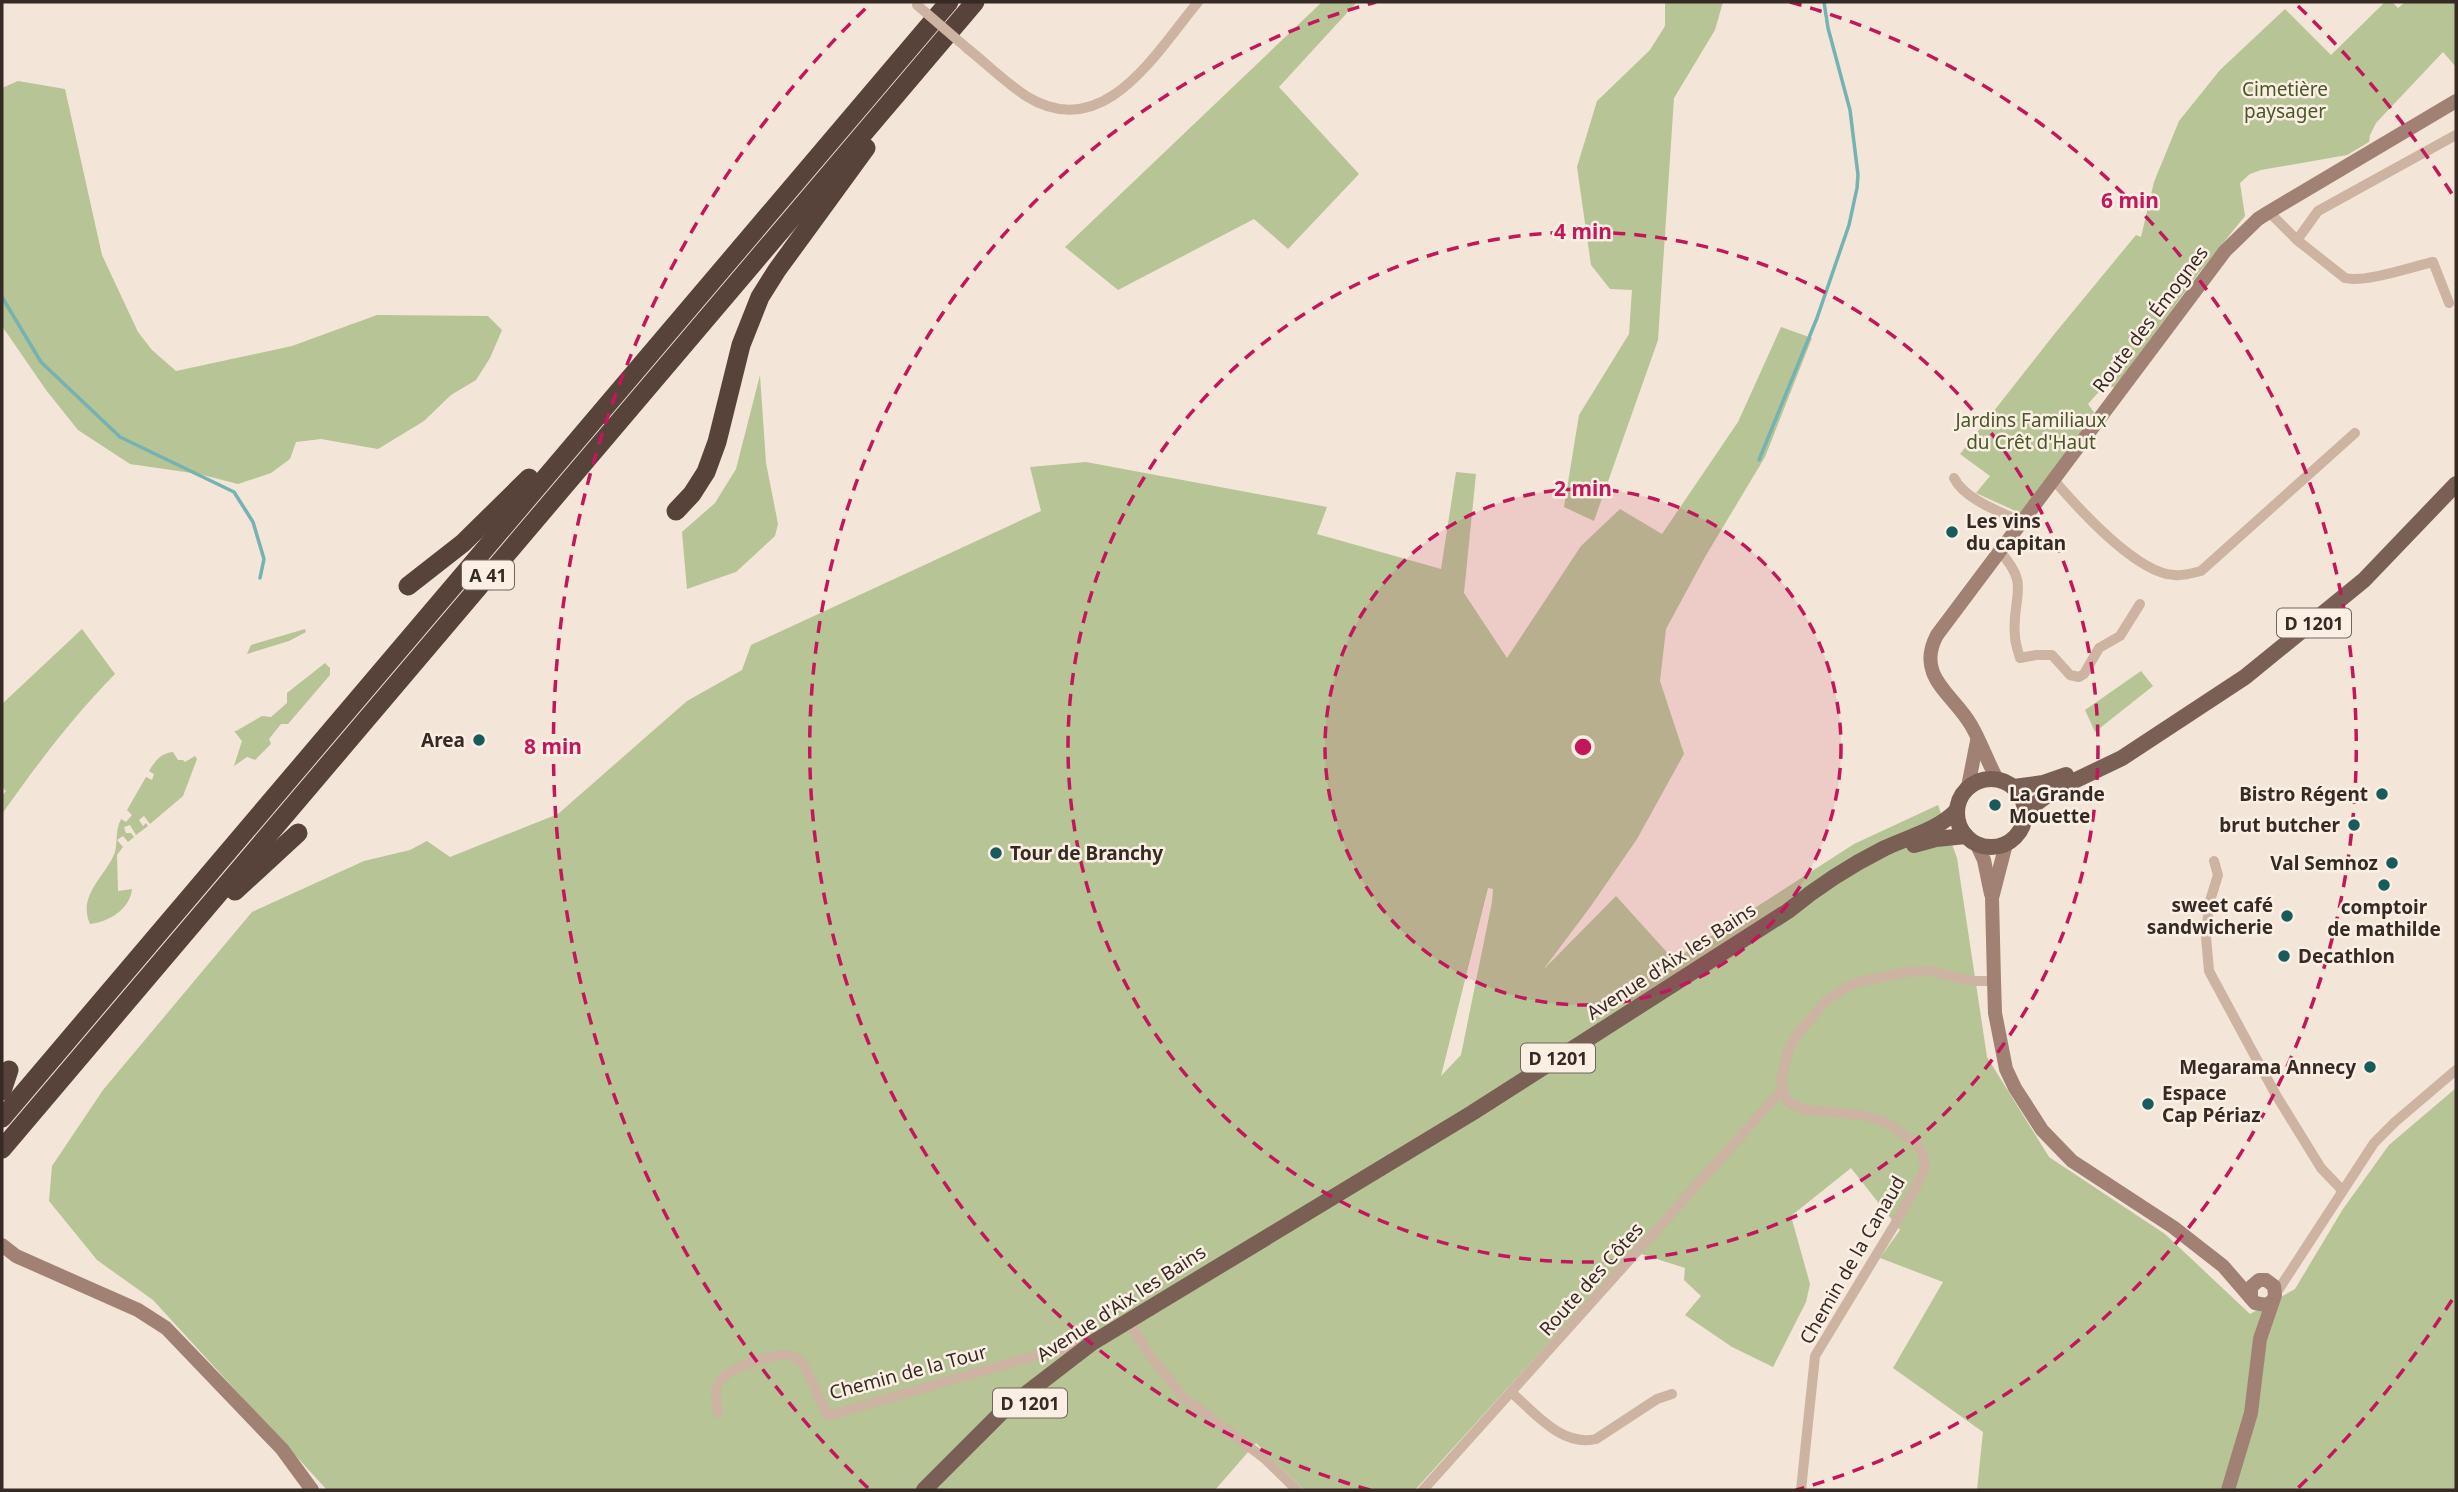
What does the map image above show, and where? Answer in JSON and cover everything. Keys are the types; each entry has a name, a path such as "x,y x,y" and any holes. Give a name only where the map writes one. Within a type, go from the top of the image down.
{"highway":[{"name":"A 41","path":"2,1118 949,2"},
{"name":"A 41","path":"2,1149 975,2"},
{"path":"676,511 692,495 706,472 717,442 741,345 760,297 960,19"},
{"path":"408,586 489,520 724,267"},
{"path":"104,1029 262,864 298,833"},
{"path":"2,1091 9,1070"}],"main road":[{"name":"D 1201","path":"2151,737 2245,677 2320,618 2385,560 2456,484"},
{"path":"2014,787 2031,786 2058,778 2151,737"},
{"path":"2026,811 2053,791 2101,770 2151,737"},
{"path":"1997,779 2014,787 2024,800 2026,811 2023,828 2018,835 2006,844 1992,847 1972,840 1958,824 1960,797 1977,781 1997,779"},
{"name":"Avenue d'Aix les Bains","path":"924,1490 1001,1413 1092,1343 1472,1113 1788,911 1809,893 1858,863 1948,819 1957,810"},
{"name":"Avenue d'Aix les Bains","path":"1788,911 1815,901 1900,850 1936,839 1972,840"},
{"name":"Avenue d'Aix les Bains","path":"938,1490 1015,1414 1094,1354 1265,1245 1326,1202"}],"street":[{"path":"915,3 1026,96 1041,103 1073,110 1105,103 1131,83 1198,2"},
{"name":"Route des Émognes","path":"1997,779 1970,722 1932,672 1930,653 1937,635 2225,251 2258,219 2456,101"},
{"path":"2297,240 2318,211 2456,135"},
{"path":"2269,212 2335,272 2350,280 2432,262 2449,303"},
{"path":"2053,479 2087,518 2140,562 2173,576 2201,571 2212,563 2355,433"},
{"path":"1954,478 1965,491 2022,522"},
{"path":"2000,552 2014,567 2019,581 2015,636 2020,658 2052,656 2070,675 2080,677 2099,649 2120,636 2140,604"},
{"path":"1968,787 1977,740"},
{"path":"1972,840 1984,860 1992,898 1995,1013 2006,1069 2042,1130 2072,1161 2148,1209 2223,1266 2253,1300 2266,1305 2273,1299 2274,1286 2223,1266"},
{"path":"1992,898 2006,844"},
{"path":"2214,861 2218,875 2209,904 2206,937 2209,971 2274,1091 2322,1168 2342,1190"},
{"path":"1782,1090 1781,1073 1793,1041 1827,1000 1843,989 1858,982 1907,972 1930,971 1972,981 1994,981"},
{"path":"2228,1490 2251,1413 2260,1339 2273,1299 2374,1143 2456,1070"},
{"name":"Route des Côtes","path":"1423,1490 1782,1090"},
{"name":"Chemin de la Canaud","path":"1782,1090 1789,1103 1800,1108 1863,1115 1885,1122 1914,1142 1922,1151 1925,1163 1922,1175 1895,1224 1815,1356 1801,1490"},
{"path":"2,1245 16,1256 138,1310 166,1328 282,1449 312,1490"},
{"path":"2260,1339 2251,1287 2294,1264"},
{"path":"1133,1329 1183,1397 1264,1458 1297,1490"},
{"name":"Chemin de la Tour","path":"718,1413 716,1387 722,1376 771,1356 787,1355 798,1358 804,1365 828,1416 1047,1352 1092,1343"},
{"path":"1512,1393 1555,1431 1571,1438 1589,1441 1657,1399 1672,1394"}],"green space":[{"path":"1322,2 1357,2 1279,87 1359,174 1288,249 1254,219 1118,290 1065,247"},
{"path":"1665,2 1723,2 1715,30 1674,98 1658,340 1594,521 1564,507 1579,415 1629,334 1632,290 1610,289 1591,265 1577,167 1597,101 1650,50 1665,26"},
{"name":"Cimetière paysager","path":"2385,2 2392,2 2398,8 2405,2 2456,2 2456,67 2443,52 2376,123 2369,142 2347,155 2250,174 2240,183 2245,216 2198,274 2115,387 2103,387 2088,404 2095,414 2020,513 1976,493 1990,476 1960,454 2136,235 2141,237 2154,182 2179,121 2220,70 2285,9 2331,55"},
{"path":"18,81 65,89 102,255 138,332 152,350 176,371 292,346 377,315 488,316 502,330 490,358 476,380 451,395 424,421 378,449 321,439 296,442 290,459 271,473 238,484 199,474 130,464 78,430 46,390 2,326 2,88"},
{"path":"1781,327 1812,338 1765,457 1705,557 1666,629 1660,681 1684,754 1637,839 1543,970 1616,896 1674,960 1854,844 1938,805 1957,858 1987,1057 2049,1157 2165,1234 2250,1314 2295,1289 2343,1209 2389,1145 2456,1088 2456,1490 1977,1490 1983,1432 1893,1368 1943,1282 1880,1258 1900,1230 1851,1168 1791,1216 1810,1284 1806,1302 1773,1367 1732,1347 1685,1315 1701,1296 1684,1280 1685,1268 1632,1251 1415,1490 1304,1490 1256,1443 1215,1490 327,1490 153,1300 97,1260 49,1201 52,1166 103,1090 252,912 364,861 410,850 427,841 450,857 558,814 687,701 742,670 751,645 1041,511 1030,467 1086,462 1327,507 1317,534 1441,569 1456,472 1476,474 1464,593 1507,658 1581,546 1620,509 1662,534 1738,422","holes":["1488,888 1493,889 1461,1055 1441,1076"]},
{"path":"760,375 766,463 778,524 775,536 736,572 687,589 682,532 715,503 736,469"},
{"path":"82,629 115,674 55,742 2,814 2,796 6,791 2,787 2,704"},
{"path":"305,629 306,632 289,641 247,654 251,645"},
{"path":"325,663 330,668 330,675 288,724 281,724 269,739 271,744 255,760 247,757 234,766 242,741 234,731 262,716 271,717 287,703 287,693"},
{"path":"2141,671 2153,686 2095,732 2085,710"},
{"path":"173,752 178,760 185,762 195,756 197,759 183,796 150,824 144,816 139,820 143,826 146,823 148,826 136,835 130,825 124,827 126,833 131,833 134,837 128,842 123,836 117,840 123,847 117,855 118,891 132,889 130,896 117,913 90,924 87,914 89,897 115,853 118,829 121,819 126,822 132,815 127,810 146,777 152,780 154,774 149,771 154,764 162,756"}],"waterway":[{"path":"1759,460 1817,318 1849,225 1857,188 1858,175 1850,110 1828,28 1824,2"},
{"path":"2,297 41,362 120,437 234,492 253,522 264,559 260,578"}],"place":[{"name":"Les vins du capitan","path":"1952,532"},
{"name":"Area","path":"479,740"},
{"name":"Bistro Régent","path":"2382,794"},
{"name":"La Grande Mouette","path":"1995,805"},
{"name":"brut butcher","path":"2354,825"},
{"name":"Tour de Branchy","path":"996,853"},
{"name":"Val Semnoz","path":"2392,863"},
{"name":"comptoir de mathilde","path":"2384,885"},
{"name":"sweet café sandwicherie","path":"2287,916"},
{"name":"Decathlon","path":"2284,956"},
{"name":"Megarama Annecy","path":"2370,1067"},
{"name":"Espace Cap Périaz","path":"2148,1104"}],"park label":[{"name":"Jardins Familiaux du Crêt d'Haut","path":"2031,431"}]}
